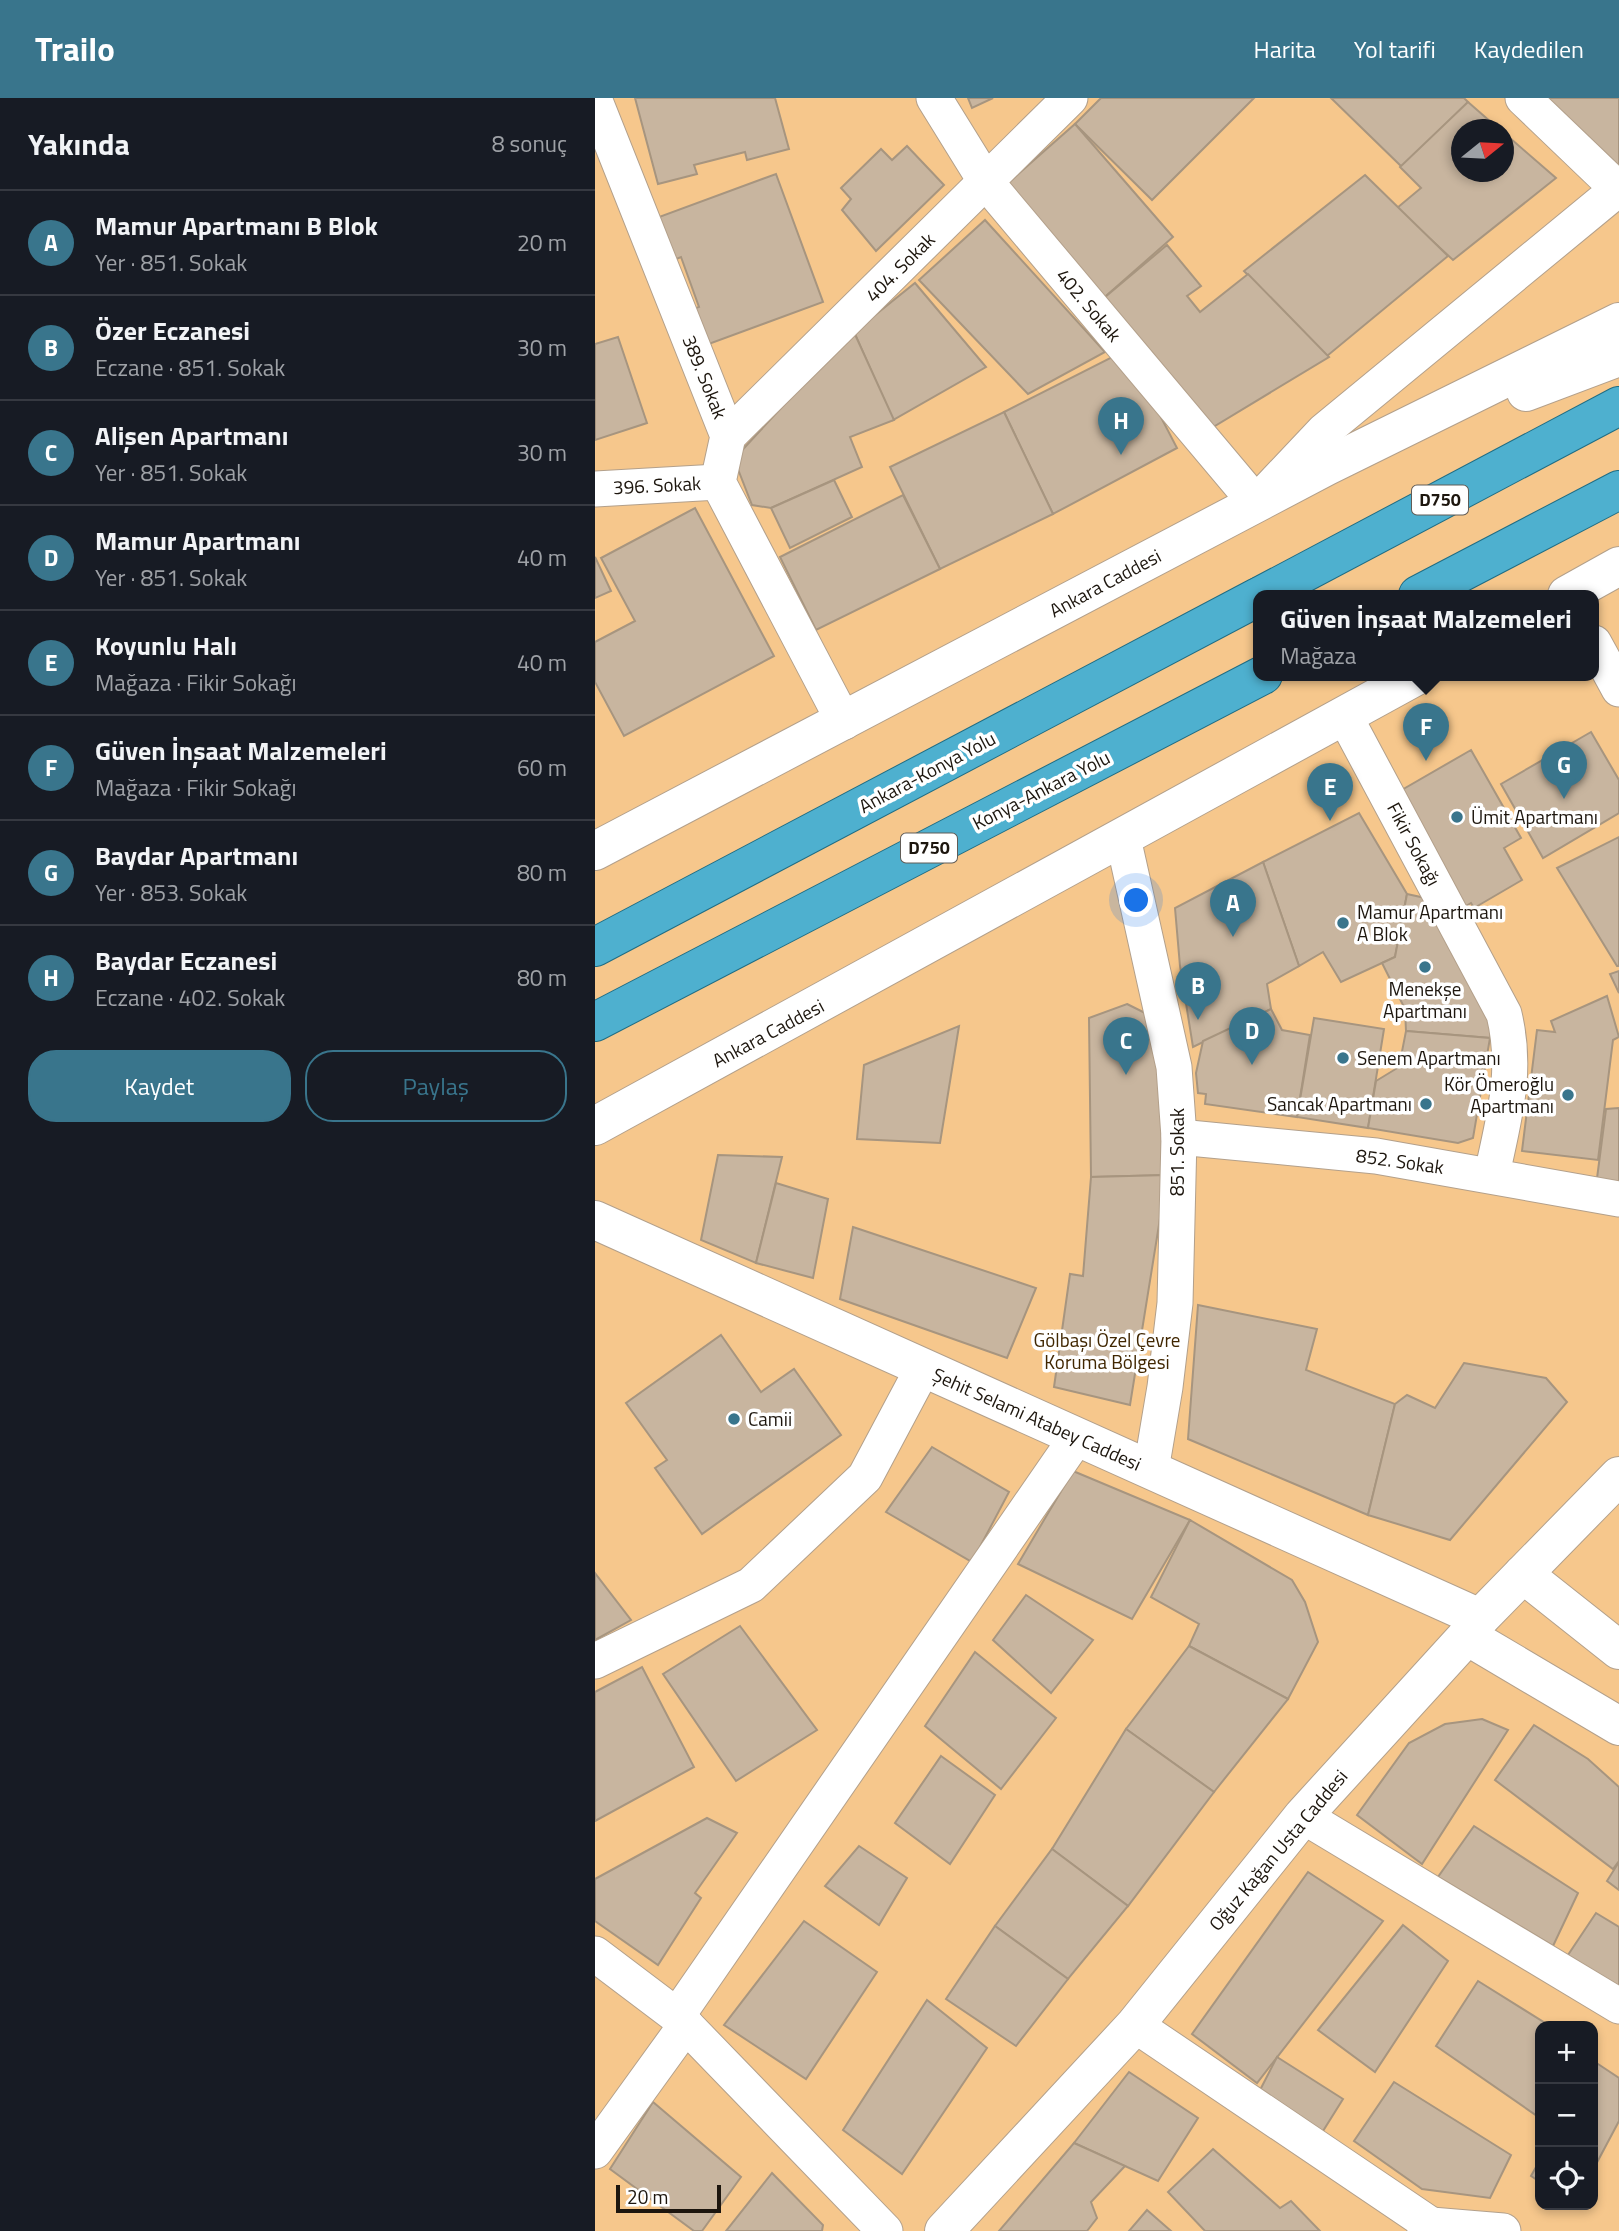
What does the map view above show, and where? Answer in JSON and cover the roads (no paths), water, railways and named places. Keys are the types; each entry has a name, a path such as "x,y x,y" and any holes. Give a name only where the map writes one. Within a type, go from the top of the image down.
{"highway":[{"name":"Ankara-Konya Yolu","path":"1271,590 1619,405"},
{"path":"1428,590 1619,490"},
{"name":"Ankara-Konya Yolu","path":"595,947 1253,600"},
{"name":"Konya-Ankara Yolu","path":"595,1021 1253,680"}],"street":[{"name":"402. Sokak","path":"934,98 986,182 1256,503"},
{"name":"404. Sokak","path":"729,436 1070,98"},
{"path":"1256,503 1324,431 1618,189 1523,98"},
{"name":"389. Sokak","path":"595,101 729,436 718,482"},
{"name":"Ankara Caddesi","path":"595,851 1327,466 1619,322"},
{"path":"1327,466 1619,357"},
{"path":"718,482 844,722"},
{"name":"396. Sokak","path":"595,489 718,482"},
{"path":"1576,590 1619,566"},
{"path":"1599,652 1619,689"},
{"name":"Ankara Caddesi","path":"596,1126 1407,681"},
{"name":"Fikir Sokağı","path":"1344,715 1504,1014 1512,1058 1510,1088 1492,1174"},
{"name":"851. Sokak","path":"1123,838 1174,1067 1179,1137 1175,1303 1165,1387 1150,1470"},
{"name":"852. Sokak","path":"1179,1137 1376,1156 1492,1174 1619,1199"},
{"name":"Şehit Selami Atabey Caddesi","path":"604,1221 1150,1470 1473,1627 1619,1726"},
{"path":"595,1661 751,1585 866,1477 923,1368"},
{"path":"595,2151 1077,1437"},
{"name":"Oğuz Kağan Usta Caddesi","path":"944,2231 1135,2025 1303,1816 1473,1627 1619,1476"},
{"path":"1523,1574 1619,1650"},
{"path":"1303,1816 1619,2006"},
{"path":"595,1954 682,2021 885,2231"},
{"path":"1135,2025 1428,2228 1503,2231"}],"place":[{"name":"Baydar Eczanesi","path":"1121,455"},
{"name":"Güven İnşaat Malzemeleri","path":"1426,761"},
{"name":"Baydar Apartmanı","path":"1564,799"},
{"name":"Ümit Apartmanı","path":"1457,817"},
{"name":"Koyunlu Halı","path":"1330,821"},
{"name":"Mamur Apartmanı A Blok","path":"1343,923"},
{"name":"Mamur Apartmanı B Blok","path":"1233,937"},
{"name":"Menekşe Apartmanı","path":"1425,967"},
{"name":"Özer Eczanesi","path":"1198,1020"},
{"name":"Senem Apartmanı","path":"1343,1058"},
{"name":"Mamur Apartmanı","path":"1252,1065"},
{"name":"Alişen Apartmanı","path":"1126,1075"},
{"name":"Kör Ömeroğlu Apartmanı","path":"1568,1095"},
{"name":"Sancak Apartmanı","path":"1426,1104"},
{"name":"Camii","path":"734,1419"}],"park label":[{"name":"Gölbaşı Özel Çevre Koruma Bölgesi","path":"1107,1351"}]}
